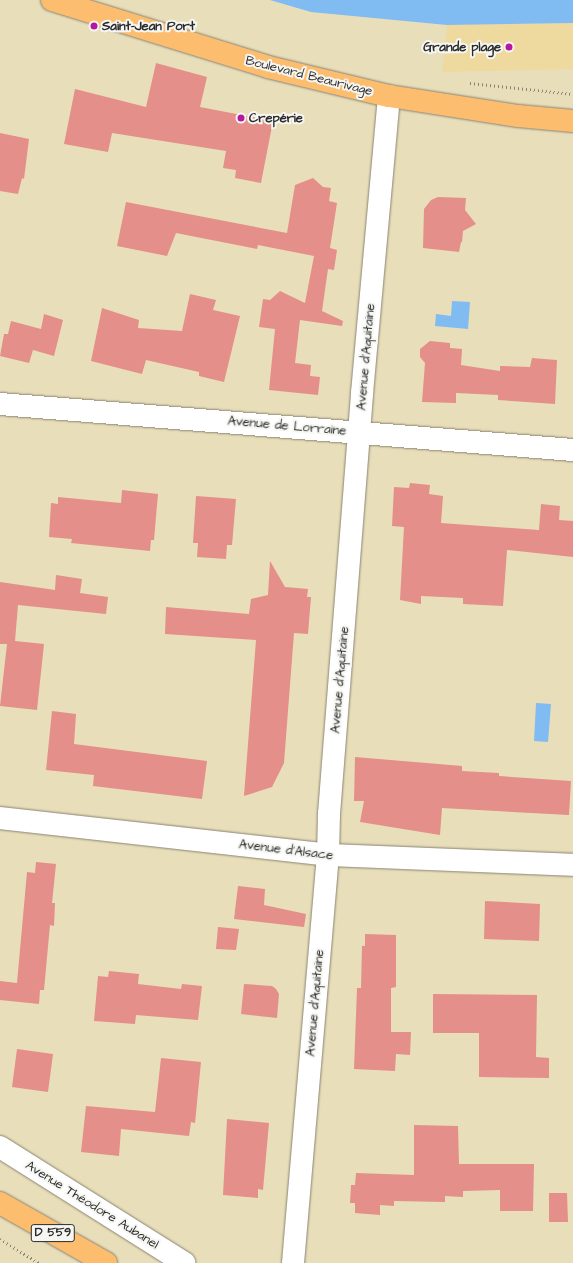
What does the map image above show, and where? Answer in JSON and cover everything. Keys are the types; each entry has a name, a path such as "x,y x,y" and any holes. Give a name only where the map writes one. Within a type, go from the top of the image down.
{"main road":[{"name":"Boulevard Beaurivage","path":"52,0 268,67 389,96 518,116 573,121"},
{"name":"D 559","path":"0,1203 106,1263"}],"street":[{"name":"Avenue d'Aquitaine","path":"293,1263 328,856 359,432 389,96"},
{"name":"Avenue de Lorraine","path":"0,404 573,450"},
{"name":"Avenue d'Alsace","path":"0,818 328,856 573,865"},
{"name":"Avenue Théodore Aubanel","path":"0,1147 184,1263"}],"path":[{"path":"466,82 573,94"},
{"path":"0,1239 39,1263"}],"sand":[{"name":"Grande plage","path":"573,23 573,69 442,72 447,25"}],"water":[{"path":"270,0 573,0 573,23 447,25 311,12"},
{"path":"452,301 470,302 468,329 435,326 436,314 451,316"},
{"path":"536,703 551,704 548,742 534,741"}],"building":[{"path":"156,63 207,77 200,107 273,121 261,183 235,178 236,170 223,168 226,151 112,133 108,152 64,144 75,89 146,107"},
{"path":"0,133 29,139 24,179 22,178 18,194 0,191"},
{"path":"313,178 323,187 331,188 329,201 337,203 330,248 337,250 334,270 328,269 322,311 343,321 342,326 300,320 295,363 311,365 310,376 320,377 318,395 269,390 275,329 259,327 263,299 270,300 280,291 305,303 314,256 258,245 257,249 176,233 167,256 117,246 126,202 287,233 295,185"},
{"path":"438,197 466,198 465,210 476,224 463,231 459,252 423,248 424,209 431,200"},
{"path":"190,294 216,300 213,310 240,316 224,382 199,376 199,372 146,360 142,374 91,361 102,308 139,320 138,328 182,331"},
{"path":"44,314 63,320 54,356 33,350 29,363 0,356 4,334 8,334 11,321 41,329"},
{"path":"430,341 450,343 450,348 462,349 461,365 500,371 500,366 530,367 532,358 557,360 555,404 498,400 498,395 456,393 456,403 422,402 425,363 420,357 420,349"},
{"path":"410,483 430,485 429,494 443,496 441,523 539,530 541,504 560,506 559,520 573,521 573,557 507,550 503,606 463,604 463,598 421,596 421,604 400,600 404,527 392,526 394,487 409,488"},
{"path":"122,490 158,494 154,540 151,540 150,551 71,543 72,539 49,537 51,503 58,504 58,497 121,503"},
{"path":"196,496 236,499 232,545 227,545 226,559 197,557 198,543 193,543"},
{"path":"270,561 285,587 308,589 307,597 311,597 308,634 294,633 284,763 272,787 244,796 256,640 165,634 166,607 249,614 251,599 268,595"},
{"path":"56,575 82,579 80,593 108,597 106,614 18,605 15,641 44,644 37,710 0,706 7,644 0,644 0,582 55,590"},
{"path":"52,711 76,714 74,744 207,761 202,799 93,786 94,775 46,770"},
{"path":"355,757 462,766 462,771 499,773 499,776 571,781 569,815 442,808 440,835 360,822 364,801 354,801"},
{"path":"36,862 56,864 52,903 55,903 54,926 50,925 44,990 40,990 39,1004 0,1000 0,981 17,983 27,872 35,873"},
{"path":"238,886 265,889 264,905 306,914 304,927 234,919"},
{"path":"485,901 540,904 539,941 484,939"},
{"path":"218,927 239,929 236,950 216,949"},
{"path":"365,934 396,935 396,987 391,988 391,1032 411,1032 410,1055 396,1054 395,1071 354,1069 357,988 361,988 362,946 365,946"},
{"path":"109,971 139,974 138,984 181,989 182,984 202,986 198,1020 136,1015 135,1024 94,1021 98,976 108,977"},
{"path":"244,984 272,986 276,989 279,994 277,1018 241,1014"},
{"path":"433,994 537,995 536,1057 549,1058 549,1078 479,1077 479,1033 433,1033"},
{"path":"17,1049 53,1054 48,1092 12,1087"},
{"path":"161,1058 201,1062 195,1123 191,1122 189,1136 121,1129 119,1156 81,1152 86,1106 155,1112"},
{"path":"227,1119 269,1123 263,1190 258,1189 258,1198 223,1195"},
{"path":"414,1125 458,1126 459,1164 534,1164 533,1211 500,1211 500,1190 463,1191 463,1197 445,1196 445,1202 394,1201 394,1206 380,1205 380,1215 355,1213 355,1203 350,1203 351,1185 355,1185 356,1173 414,1175"},
{"path":"549,1193 567,1193 568,1222 549,1222"}],"place":[{"name":"Saint-Jean Port","path":"94,26"},
{"name":"Grande plage","path":"509,47"},
{"name":"Crepérie","path":"241,118"}]}
